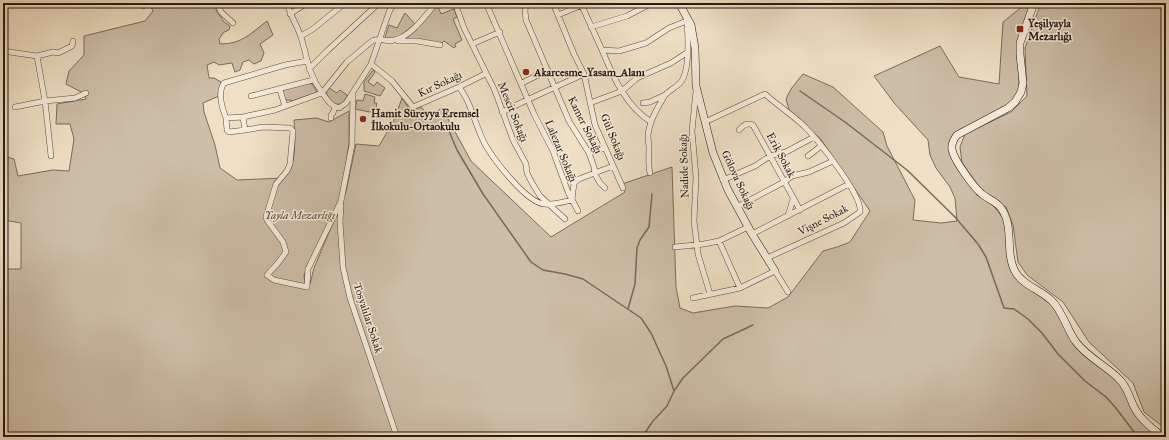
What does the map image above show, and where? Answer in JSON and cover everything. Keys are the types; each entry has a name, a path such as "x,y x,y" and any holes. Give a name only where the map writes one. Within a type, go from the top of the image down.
{"main road":[{"name":"Gölova Sokağı","path":"679,3 688,20 695,48 696,86 713,153 723,180 737,207 775,271"},
{"path":"1034,3 1020,43 1023,83 1021,92 1015,102 1008,108 957,135 952,142 951,148 955,158 976,189 1001,208 1008,223 1012,265 1016,273 1020,278 1052,301 1077,343 1120,380 1127,390 1137,413 1163,437"}],"street":[{"path":"221,3 219,8 221,12 233,23"},
{"path":"287,3 290,14 301,36 313,80 328,102 339,108 343,106 372,64 389,12 394,3"},
{"path":"290,14 307,3"},
{"path":"334,3 338,8"},
{"path":"301,36 345,3"},
{"path":"309,69 327,50 379,3"},
{"path":"393,41 407,34 436,3"},
{"name":"Mescit Sokağı","path":"455,3 472,44 495,91 516,148 526,164 527,173 532,183 540,196 565,219"},
{"name":"Lalezar Sokağı","path":"486,3 529,99 534,114 553,151 572,200 578,211"},
{"name":"Kamer Sokağı","path":"526,3 526,20 569,121 589,153 595,174 605,188"},
{"name":"Gül Sokağı","path":"553,3 584,74 594,125 623,188"},
{"path":"558,15 587,3"},
{"path":"591,27 627,16 652,3"},
{"path":"582,6 612,74 622,91 642,117 651,122"},
{"path":"602,50 619,51 646,43 669,28 688,20 688,52 685,72 682,80 665,95 650,102 643,103"},
{"path":"472,44 500,32"},
{"path":"226,118 243,117 275,110 322,93 347,62 372,40 417,41 440,46"},
{"path":"3,51 37,56 63,51 72,46 73,41"},
{"path":"590,104 622,91 637,78 671,63 688,52"},
{"path":"37,56 45,101 51,156"},
{"path":"307,61 224,83 221,93 221,106 226,118 227,130 229,132 263,127 290,128 293,132 290,164 287,171 276,184 266,217 283,242 286,252 267,275 274,280 306,288 308,270 341,201 352,145 353,92"},
{"name":"Kır Sokağı","path":"372,64 392,81 413,107 486,74"},
{"path":"522,83 548,70"},
{"path":"502,112 584,74"},
{"path":"251,96 280,90 313,80"},
{"name":"Nadide Sokağı","path":"696,86 692,131 696,177 694,221 696,245 710,294"},
{"path":"459,87 467,100 485,145 522,191 532,199 544,204 572,200 574,184 583,177 595,174 613,166"},
{"path":"280,90 285,106"},
{"path":"15,107 45,101 76,98 86,93"},
{"path":"705,122 765,94 804,126 833,161 849,184 752,234"},
{"path":"650,173 648,165 650,148 648,136 651,122 665,95"},
{"path":"331,118 335,107"},
{"path":"243,117 245,130"},
{"name":"Erik Sokak","path":"739,130 746,124 749,123 753,125 800,210"},
{"path":"723,180 755,166 770,156 786,152 814,137"},
{"path":"808,156 821,146"},
{"path":"589,153 605,148"},
{"path":"737,207 784,182 792,176 809,172 833,161"},
{"name":"Vişne Sokak","path":"767,258 844,223 860,212 861,207 849,184"},
{"path":"788,216 793,199"},
{"name":"Tosyalılar Sokak","path":"341,201 340,222 343,267 350,298 397,437"},
{"path":"675,247 719,241 748,227"},
{"path":"719,241 740,288"},
{"path":"693,298 740,288 775,271"},
{"name":"Gölova Sokağı","path":"775,271 788,292"}],"green space":[{"name":"Yayla Mezarlığı","path":"149,3 218,3 216,10 224,22 230,26 229,30 224,32 219,39 220,44 228,44 240,40 267,21 273,35 260,44 264,53 261,61 254,64 249,60 243,62 240,70 235,72 232,63 219,65 214,62 207,65 209,78 214,78 221,82 219,96 203,103 204,112 215,145 220,168 237,180 284,178 293,163 295,138 294,120 316,118 329,122 349,111 349,143 342,193 318,247 310,260 304,276 305,283 310,284 314,268 346,192 356,144 379,146 394,120 402,98 410,110 421,107 429,116 442,108 471,161 551,237 625,192 622,184 672,167 676,287 680,308 693,313 735,306 768,308 788,297 823,251 850,242 870,211 820,138 790,113 786,99 791,89 803,74 833,87 883,132 887,146 915,200 913,220 941,223 957,221 955,198 950,187 936,168 930,155 928,140 895,104 874,76 940,46 959,77 999,84 1003,22 1023,6 1031,7 1019,39 1020,65 1018,99 959,130 952,139 952,158 977,195 992,204 1003,218 1017,277 1056,309 1080,349 1122,384 1135,410 1164,437 3,437 3,269 21,269 21,223 3,220 3,156 14,159 18,176 53,170 69,171 74,139 70,124 56,124 57,104 86,99 85,94 66,84 69,71 84,55 84,36 145,21 153,11"},
{"path":"1041,3 1166,3 1166,429 1144,412 1133,383 1089,342 1063,302 1027,275 1018,262 1013,225 1006,207 984,193 962,163 960,147 965,134 1011,112 1027,96 1025,48"},
{"path":"437,4 441,14 454,9 457,17 453,19 462,40 455,44 456,46 454,48 444,41 442,43 405,39"},
{"path":"405,13 415,24 397,38 386,39 385,37 389,25 397,28"},
{"path":"373,70 375,72 368,82 374,86 377,82 385,88 380,96 364,91 364,82"},
{"path":"309,83 312,84 317,92 292,101 284,100 283,90"},
{"path":"329,88 337,93 340,90 347,95 345,100 339,104 334,103 326,92"},
{"path":"365,94 375,97 374,103 377,103 375,113 355,109 357,100 363,101"}],"waterway":[{"path":"800,91 845,122 907,170 955,217 978,244 986,257 1004,308 1014,309 1028,319 1042,333 1058,354 1085,381 1106,397 1138,437"},
{"path":"446,124 457,150 483,194 531,262 543,270 583,279 641,318 651,333 666,366 674,391"},
{"path":"628,309 635,284 637,248 640,240 649,227 652,194"},
{"path":"642,437 653,421 667,406 674,391 683,378 723,339 753,325"}],"place":[{"name":"Yeşilyayla Mezarlığı","path":"1020,29"},
{"name":"Akarcesme_Yasam_Alanı","path":"526,72"},
{"name":"Hamit Süreyya Eremsel İlkokulu-Ortaokulu","path":"363,119"}]}
